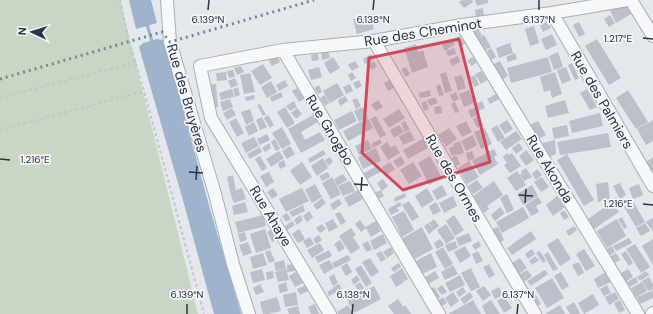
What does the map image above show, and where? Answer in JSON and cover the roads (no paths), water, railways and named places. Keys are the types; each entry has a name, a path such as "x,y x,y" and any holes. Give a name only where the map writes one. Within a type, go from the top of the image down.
{"street":[{"name":"Rue des Bruyères","path":"167,0 170,42 192,115 233,264 249,314"},
{"name":"Rue des Cheminot","path":"211,118 200,66 283,50 374,41 462,25 552,13 630,0"},
{"path":"630,0 653,36"},
{"name":"Rue des Palmiers","path":"552,13 653,186"},
{"name":"Rue Akonda","path":"462,25 638,314"},
{"name":"Rue des Ormes","path":"374,41 535,314"},
{"name":"Rue Gnogbo","path":"283,50 439,314"},
{"name":"Rue Ahaye","path":"211,118 330,314"}],"water":[{"path":"129,0 151,0 157,23 136,29"},
{"path":"157,39 164,40 210,209 241,314 214,314 139,47 143,43"}],"waterway":[{"path":"146,21 153,45"}],"railway":[{"path":"0,79 162,32 170,42 314,0"}]}
